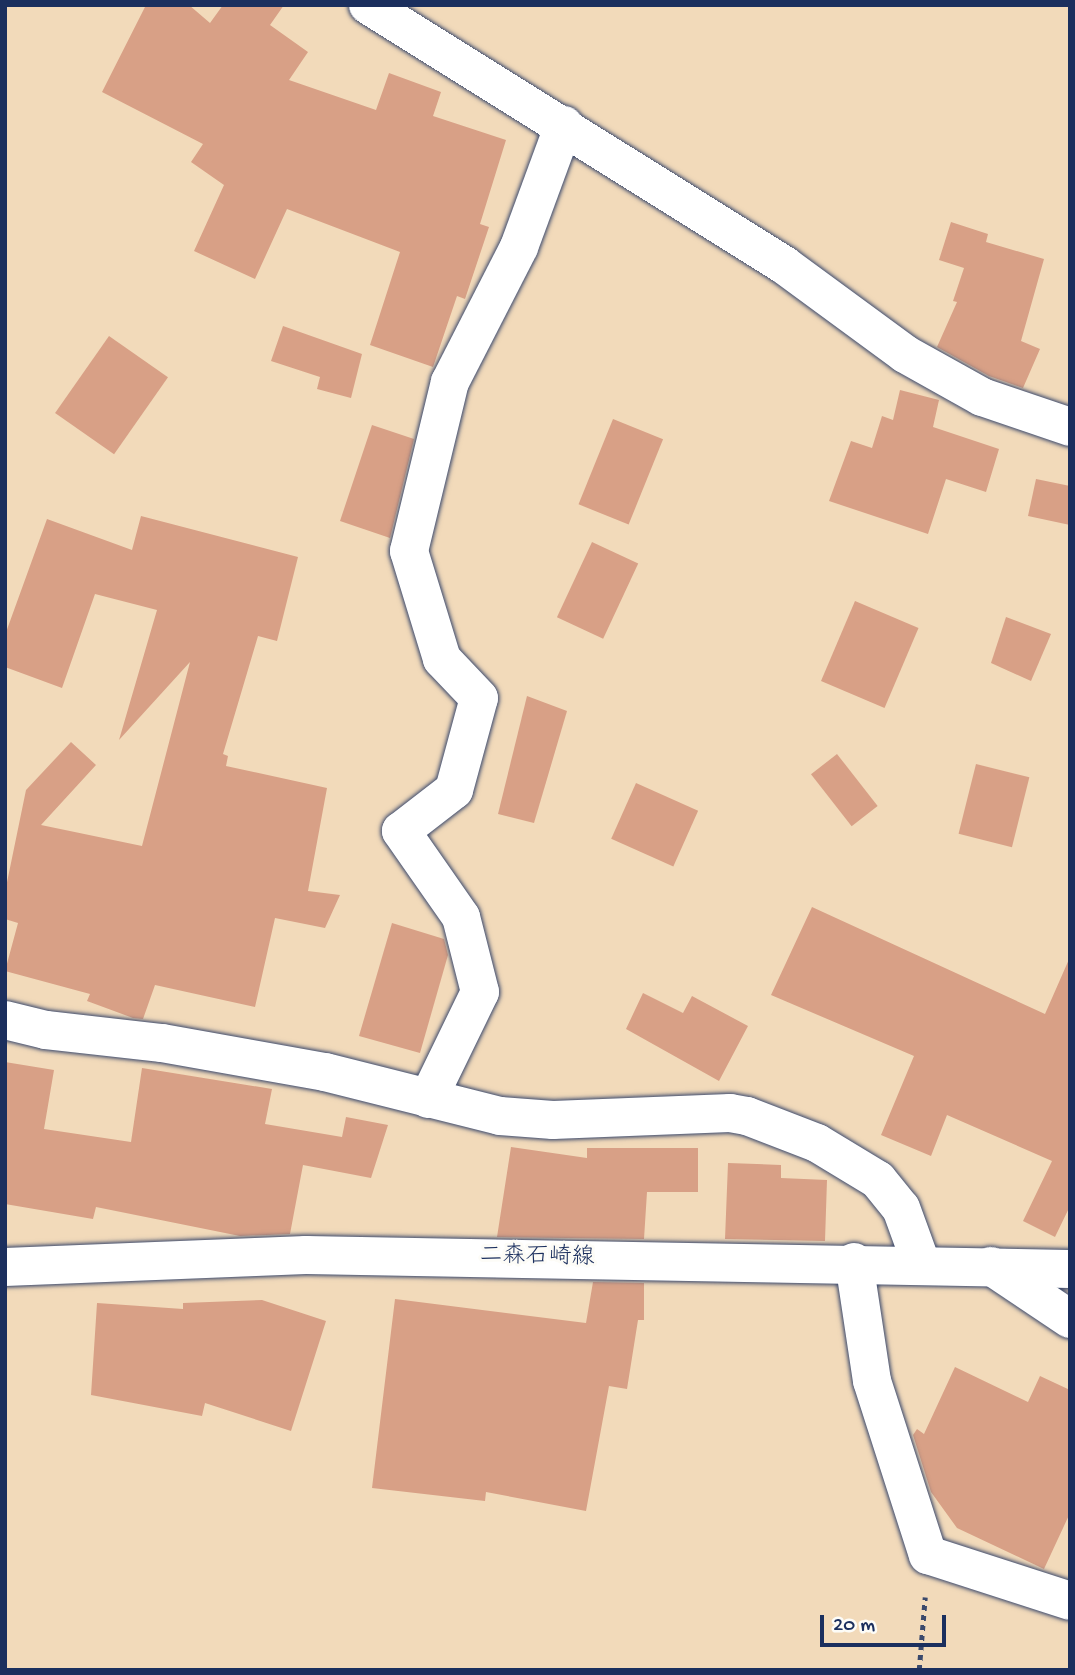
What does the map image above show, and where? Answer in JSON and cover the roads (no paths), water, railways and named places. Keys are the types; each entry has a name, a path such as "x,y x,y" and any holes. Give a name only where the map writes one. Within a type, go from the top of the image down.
{"street":[{"path":"368,5 564,125 784,265 905,354 982,397 1070,427"},
{"path":"428,1099 480,992 461,917 401,831 454,790 479,698 442,659 409,551 450,382 519,247 564,125"},
{"path":"5,1020 46,1030 277,1062 471,1111 553,1120 730,1113 768,1123 817,1143 878,1180 901,1208 921,1263"},
{"name":"二森石崎線","path":"5,1267 306,1255 921,1263 1070,1269"},
{"path":"854,1262 872,1381 928,1555 1070,1601"},
{"path":"991,1266 1070,1319"}]}
